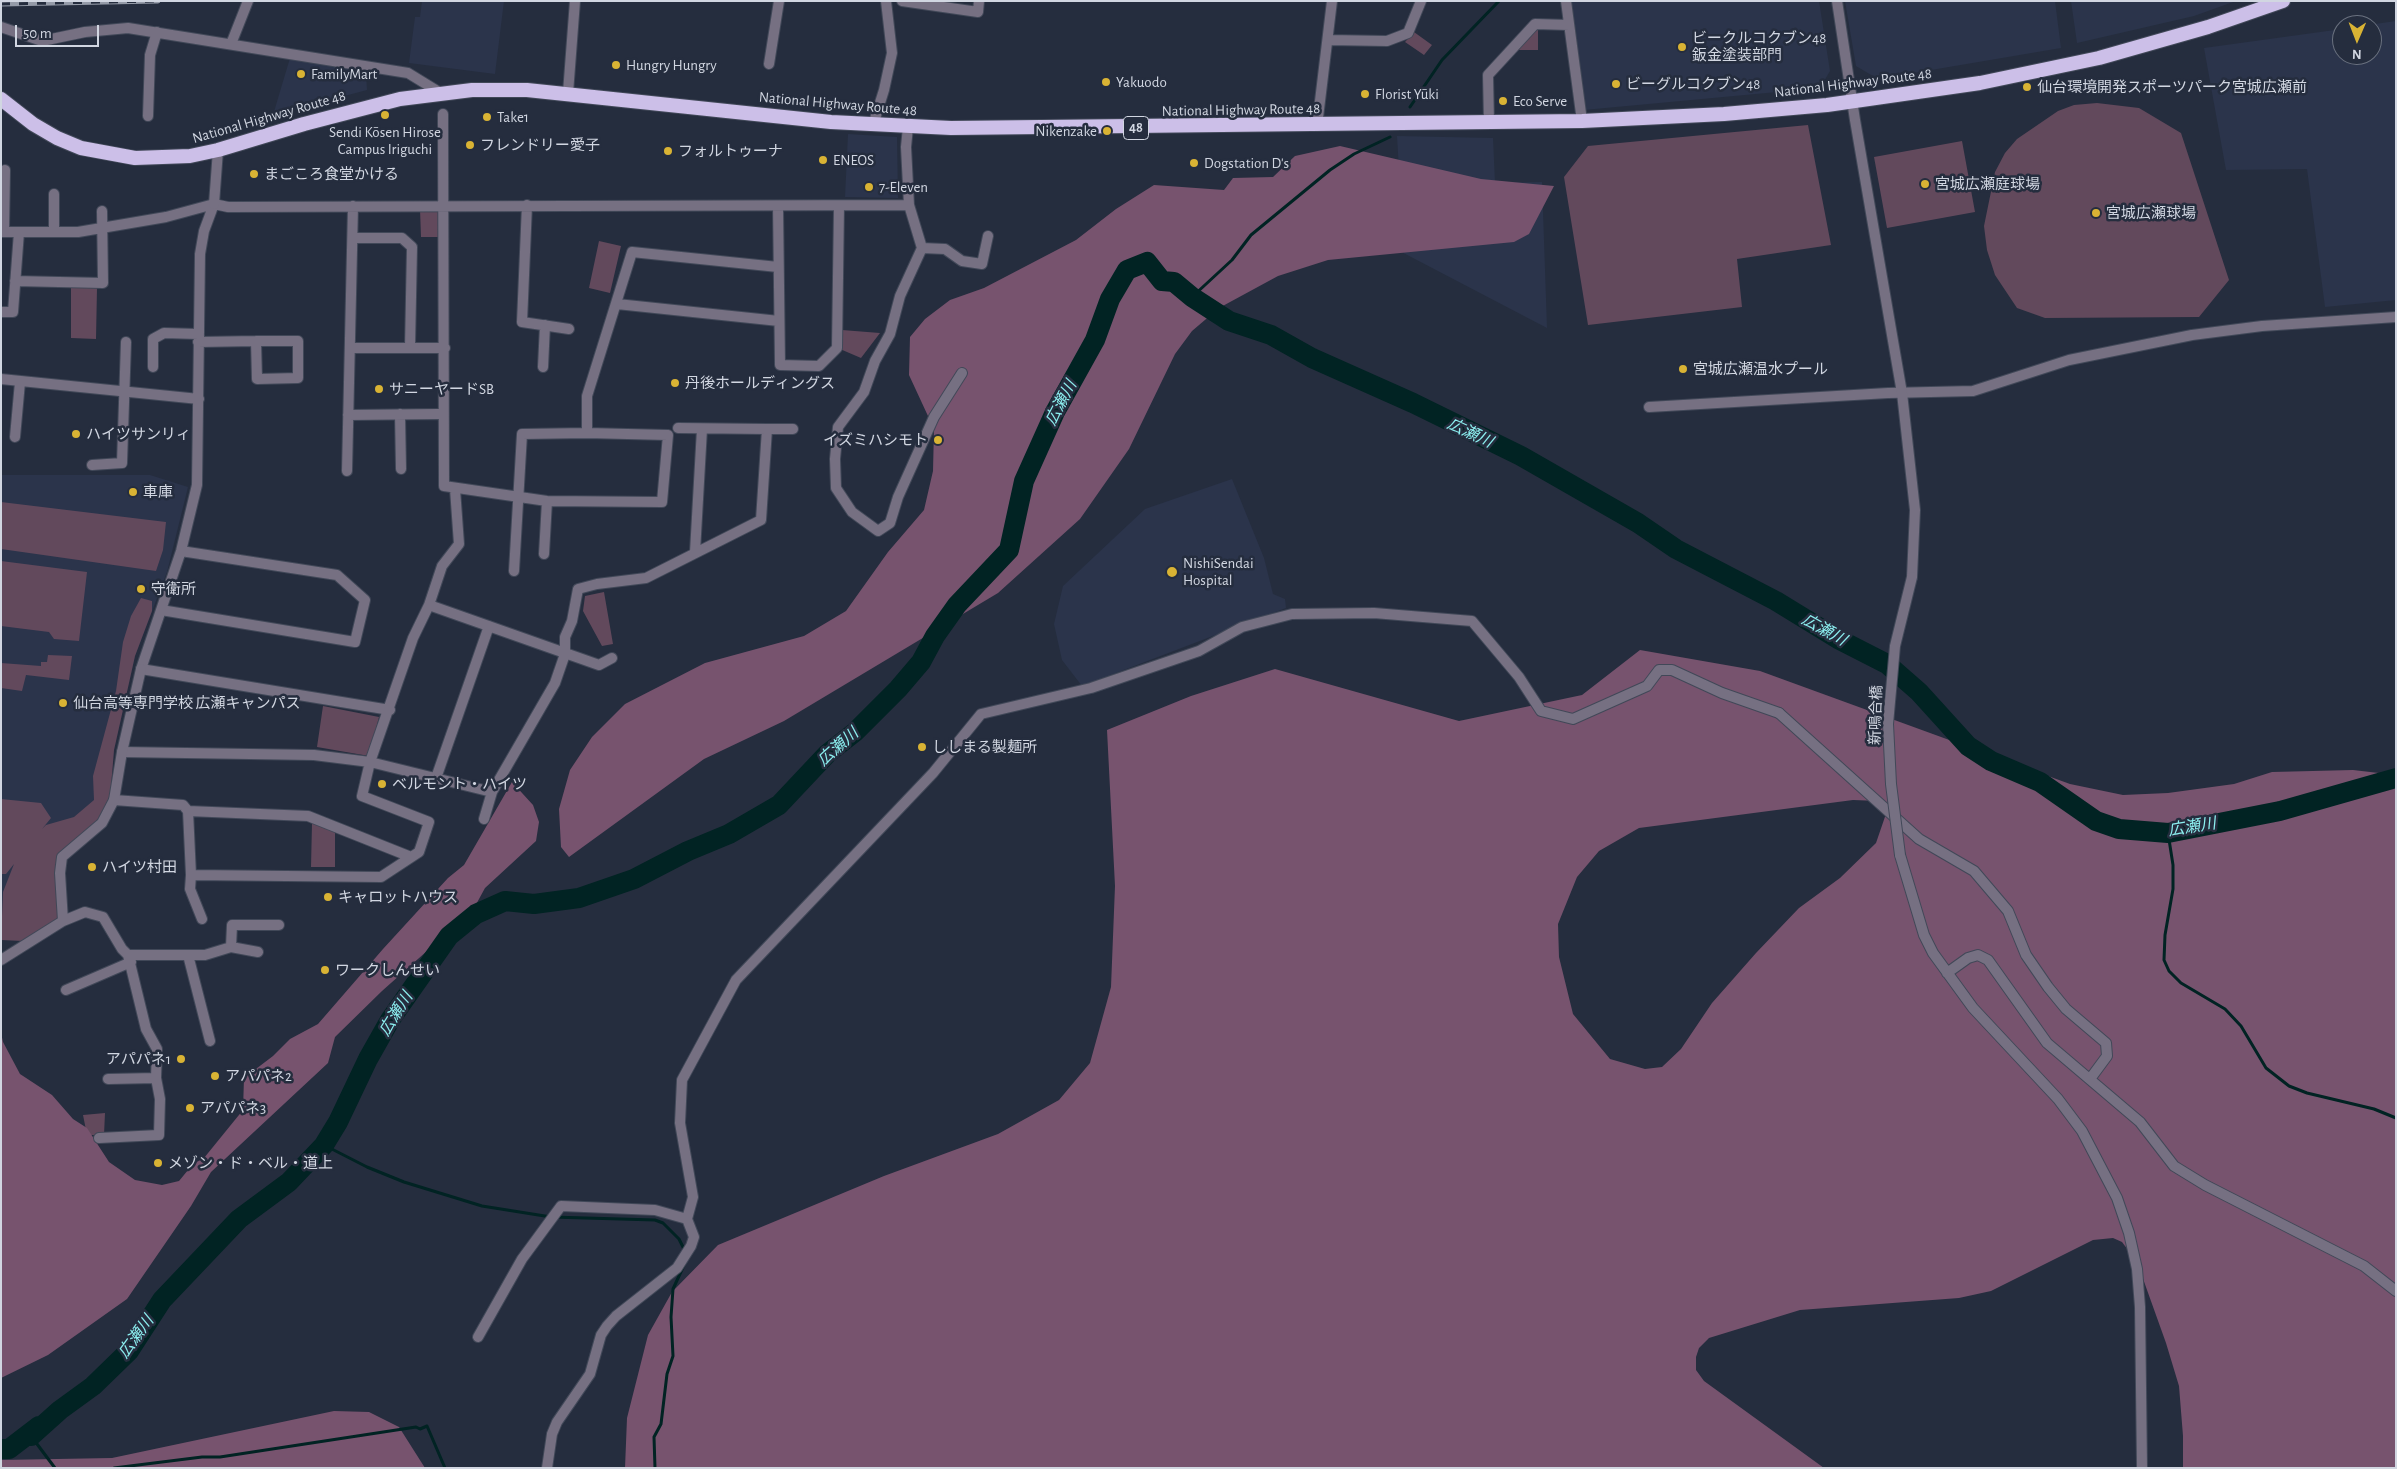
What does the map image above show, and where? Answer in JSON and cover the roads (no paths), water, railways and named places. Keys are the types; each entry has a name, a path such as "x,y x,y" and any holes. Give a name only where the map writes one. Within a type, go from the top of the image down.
{"highway":[{"name":"National Highway Route 48","path":"1,99 33,124 57,138 81,148 135,158 162,158 218,150 358,109 439,92 527,90 568,93 908,127 1026,129 1582,121 1724,114 1852,102 1980,83 2099,58 2208,27 2283,1"}],"street":[{"path":"231,44 248,1"},
{"path":"568,93 574,1"},
{"path":"769,64 778,1"},
{"path":"873,125 884,90 892,53 886,1"},
{"path":"902,1 978,12 979,1"},
{"path":"1317,126 1332,1"},
{"path":"1328,40 1387,40 1408,33 1421,1"},
{"path":"1566,1 1582,121"},
{"name":"新鳴合橋","path":"1837,1 1852,102 1902,393 1915,510 1912,577 1895,646 1888,724 1891,784 1900,855 1924,934 1933,953 1973,1008 2058,1099 2082,1131 2117,1198 2129,1233 2137,1269 2140,1307 2142,1468"},
{"path":"1489,123 1488,75 1535,24 1569,25"},
{"path":"1,26 42,41 85,32 128,28 157,32 408,73 439,92"},
{"path":"148,116 150,55 157,32"},
{"path":"443,114 444,486 455,489 520,496 547,501 662,502 668,435 522,434 520,496 514,571"},
{"path":"908,127 906,147 908,205 922,248 900,296 890,334 875,361 864,392 838,427 836,488 852,512 878,531 890,523 898,496 934,417 962,373"},
{"path":"63,921 60,873 62,857 102,823 114,800 122,752 141,669 181,551 197,485 195,453 199,399 200,251 204,231 214,204 218,150"},
{"path":"5,170 2,232 54,232 103,228 166,217 214,204 228,206 908,205"},
{"path":"54,194 54,232"},
{"path":"527,205 522,322 569,329"},
{"path":"347,470 353,206"},
{"path":"778,206 780,365 819,366 837,348 839,206"},
{"path":"15,281 103,283 102,211"},
{"path":"1,312 13,312 18,232"},
{"path":"922,248 945,249 962,261 982,264 988,236"},
{"path":"352,238 402,238 412,247 410,347"},
{"path":"587,433 588,396 632,252 778,267"},
{"path":"617,304 778,321"},
{"path":"1649,407 1973,390 2069,360 2192,335 2262,326 2396,317"},
{"path":"543,367 545,325"},
{"path":"153,367 153,339 164,333 198,338 298,341 298,378 258,379 256,341"},
{"path":"92,465 122,463 126,342"},
{"path":"350,348 445,348"},
{"path":"1,379 199,399"},
{"path":"15,437 20,382"},
{"path":"400,414 401,469"},
{"path":"348,415 438,414"},
{"path":"678,428 793,429"},
{"path":"695,552 702,429"},
{"path":"484,819 492,792 545,702 565,654 565,637 572,621 578,589 597,584 646,578 761,520 767,429"},
{"path":"191,875 381,877 419,852 429,822 362,796 370,762 390,710 413,638 429,605 442,566 459,544 455,489"},
{"path":"544,554 547,501"},
{"path":"161,610 355,642 365,600 337,575 181,551"},
{"path":"429,605 565,654 599,664 612,658"},
{"path":"547,1468 552,1434 557,1422 590,1374 601,1336 616,1316 663,1280 688,1253 694,1236 687,1219 693,1198 680,1123 682,1080 736,980 934,773 981,714 1091,688 1200,651 1242,626 1292,614 1356,613 1472,621 1518,677 1541,711 1573,719 1647,686 1659,670 1672,670 1722,694 1779,713 1919,838 1974,871 2008,912 2026,955 2048,987 2066,1009 2106,1043 2107,1056 2090,1080"},
{"path":"436,778 489,626"},
{"path":"141,669 390,710"},
{"path":"122,752 314,755 370,762 492,792"},
{"path":"114,800 183,805 188,810 308,816 411,857"},
{"path":"188,810 190,889 202,919"},
{"path":"1,960 63,921 85,912 103,917 129,958 146,1029 156,1049 156,1078 160,1099 159,1135 99,1138"},
{"path":"231,947 232,925 279,925"},
{"path":"66,990 129,958 205,955 231,947 258,952"},
{"path":"188,955 210,1040"},
{"path":"1947,973 1968,958 1978,955 1988,960 2047,1043 2140,1122 2174,1166 2204,1185 2364,1266 2396,1291"},
{"path":"108,1080 156,1078"},
{"path":"478,1337 522,1259 561,1206 655,1210 687,1219"}],"waterway":[{"path":"1410,107 1442,60 1499,1"},
{"path":"1192,297 1232,260 1251,235 1330,170 1354,154 1390,137"},
{"name":"広瀬川","path":"31,1436 60,1410 93,1386 129,1351 162,1300 239,1219 289,1182 324,1145 338,1122 368,1059 390,1020 449,936 476,914 505,901 534,904 579,898 634,879 688,851 729,834 779,805 827,754 855,732 898,689 921,662 935,636 957,605 1009,550 1024,481 1055,412 1095,340 1110,299 1127,270 1147,262 1162,281 1174,282 1192,297 1229,321 1271,335 1312,358 1413,403 1521,456 1638,523 1676,549 1776,601 1838,639 1887,664 1919,692 1968,746 1991,761 2040,782 2096,821 2119,829 2168,833 2280,811 2396,778"},
{"path":"2168,833 2173,865 2173,889 2165,935 2164,960 2169,971 2181,983 2225,1009 2241,1026 2266,1068 2289,1086 2307,1093 2374,1109 2396,1118"},
{"path":"324,1145 367,1167 404,1182 482,1206 551,1217 655,1220 663,1223 679,1239 685,1251"},
{"path":"655,1468 654,1437 661,1424 667,1374 673,1356 671,1317 673,1289 685,1263"},
{"name":"広瀬川","path":"1,1449 9,1449 39,1426"},
{"path":"114,1468 202,1457 220,1457 416,1427 420,1429 427,1426 445,1468"},
{"path":"31,1436 55,1468"}],"railway":[{"path":"1,4 158,1"}],"place":[{"name":"ビークルコクブン48 鈑金塗装部門","path":"1682,47"},
{"name":"Hungry Hungry","path":"616,65"},
{"name":"FamilyMart","path":"301,74"},
{"name":"Yakuodo","path":"1106,82"},
{"name":"ビーグルコクブン48","path":"1616,84"},
{"name":"仙台環境開発スポーツパーク宮城広瀬前","path":"2027,87"},
{"name":"Florist Yūki","path":"1365,94"},
{"name":"Eco Serve","path":"1503,101"},
{"name":"Sendi Kōsen Hirose Campus Iriguchi","path":"385,115"},
{"name":"Take1","path":"487,117"},
{"name":"Nikenzake","path":"1107,131"},
{"name":"フレンドリー愛子","path":"470,145"},
{"name":"フォルトゥーナ","path":"668,151"},
{"name":"ENEOS","path":"823,160"},
{"name":"Dogstation D's","path":"1194,163"},
{"name":"まごころ食堂かける","path":"254,174"},
{"name":"宮城広瀬庭球場","path":"1925,184"},
{"name":"7-Eleven","path":"869,187"},
{"name":"宮城広瀬球場","path":"2096,213"},
{"name":"宮城広瀬温水プール","path":"1683,369"},
{"name":"丹後ホールディングス","path":"675,383"},
{"name":"サニーヤードSB","path":"379,389"},
{"name":"ハイツサンリィ","path":"76,434"},
{"name":"イズミハシモト","path":"938,440"},
{"name":"車庫","path":"133,492"},
{"name":"NishiSendai Hospital","path":"1172,572"},
{"name":"守衛所","path":"141,589"},
{"name":"仙台高等専門学校 広瀬キャンパス","path":"63,703"},
{"name":"ししまる製麺所","path":"922,747"},
{"name":"ベルモント・ハイツ","path":"382,784"},
{"name":"ハイツ村田","path":"92,867"},
{"name":"キャロットハウス","path":"328,897"},
{"name":"ワークしんせい","path":"325,970"},
{"name":"アパパネ1","path":"181,1059"},
{"name":"アパパネ2","path":"215,1076"},
{"name":"アパパネ3","path":"190,1108"},
{"name":"メゾン・ド・ベル・道上","path":"158,1163"}]}
